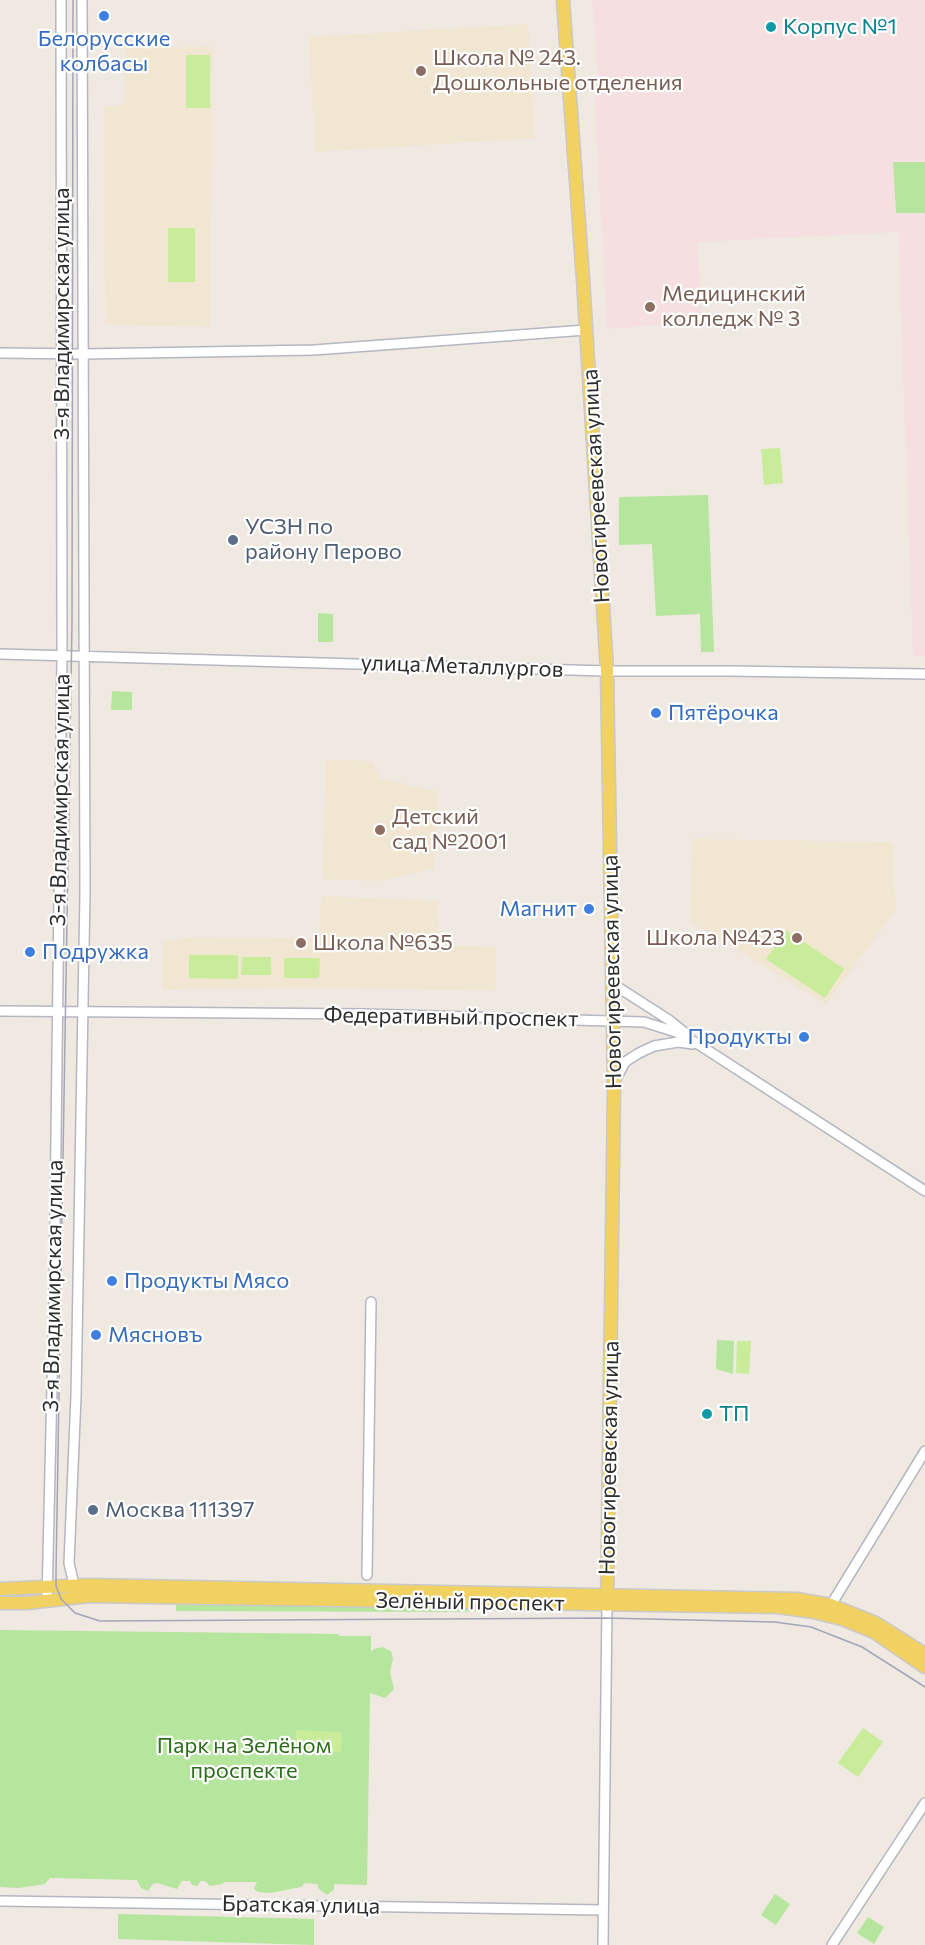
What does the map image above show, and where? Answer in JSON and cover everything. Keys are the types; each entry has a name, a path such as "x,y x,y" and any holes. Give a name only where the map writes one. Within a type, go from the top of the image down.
{"main road":[{"name":"Новогиреевская улица","path":"563,0 607,671 614,1021 607,1599"},
{"name":"Зелёный проспект","path":"0,1589 47,1587 76,1591 607,1599 770,1597 831,1605 876,1623 925,1654"},
{"name":"Зелёный проспект","path":"0,1603 47,1600 76,1591"},
{"name":"Зелёный проспект","path":"607,1599 778,1607 814,1612 842,1619 874,1632 925,1667"}],"street":[{"name":"3-я Владимирская улица","path":"47,1600 54,1298 62,655 61,0"},
{"name":"3-я Владимирская улица","path":"76,1591 69,1563 76,1396 85,837 84,354 81,246 82,0"},
{"path":"0,353 84,354 314,350 586,330"},
{"name":"улица Металлургов","path":"0,654 607,671 925,674"},
{"path":"613,984 669,1020 698,1044"},
{"name":"Федеративный проспект","path":"0,1011 365,1014 644,1022 676,1032 698,1044 925,1191"},
{"path":"614,1088 619,1071 625,1062 639,1053 678,1042 698,1044"},
{"path":"367,1575 371,1302"},
{"path":"831,1605 925,1451"},
{"name":"Новогиреевская улица","path":"603,1945 607,1599"},
{"path":"832,1945 925,1803"},
{"name":"Братская улица","path":"0,1901 603,1910"}],"shaded area":[{"path":"592,0 925,0 925,656 913,656 898,232 698,242 702,322 607,329 594,91 599,90"},
{"name":"Школа № 243. Дошкольные отделения","path":"528,24 535,138 315,152 309,37"},
{"path":"213,47 210,327 105,325 104,105 124,105 126,48"},
{"name":"Детский сад №2001","path":"326,760 372,761 380,778 439,792 434,869 380,881 322,879"},
{"name":"Школа №423","path":"692,839 893,842 896,910 826,1004 690,921"},
{"name":"Школа №635","path":"321,896 438,901 440,945 496,947 496,991 339,988 162,989 163,942 195,937 319,938"}],"green space":[{"path":"186,55 210,55 210,108 186,108"},
{"path":"893,162 925,162 925,213 896,213"},
{"path":"168,228 195,228 195,282 168,282"},
{"path":"780,448 783,483 764,485 761,449"},
{"path":"708,495 714,652 701,652 700,614 656,616 652,544 619,545 619,497"},
{"path":"318,613 333,614 333,642 318,642"},
{"path":"112,691 132,692 132,710 111,710"},
{"path":"786,930 844,969 825,998 766,959"},
{"path":"189,955 238,955 238,979 189,978"},
{"path":"242,957 271,957 271,975 241,975"},
{"path":"284,958 320,958 319,978 284,978"},
{"path":"717,1340 734,1341 733,1374 716,1369"},
{"path":"737,1341 751,1341 749,1374 736,1373"},
{"path":"176,1601 587,1608 451,1612 176,1611"},
{"name":"Парк на Зелёном проспекте","path":"0,1630 371,1636 371,1652 382,1647 391,1651 393,1659 390,1672 394,1689 385,1698 370,1693 367,1885 334,1884 334,1890 327,1895 319,1889 317,1884 305,1883 301,1887 270,1893 258,1892 254,1889 257,1882 224,1882 210,1886 205,1881 201,1881 197,1886 192,1885 190,1881 182,1881 177,1889 157,1883 153,1884 148,1891 141,1888 137,1880 50,1878 45,1884 19,1888 0,1887"},
{"path":"863,1728 883,1742 858,1777 838,1763"},
{"path":"296,1730 342,1732 341,1752 295,1750"},
{"path":"775,1894 790,1904 776,1925 761,1915"},
{"path":"118,1914 314,1919 314,1945 118,1939"},
{"path":"868,1917 884,1927 874,1944 857,1933"}],"tram line":[{"path":"73,0 72,623 56,1572 56,1586 61,1599 75,1613 100,1621 606,1618 775,1622 811,1627 862,1647 925,1687"}],"place":[{"name":"Белорусские колбасы","path":"104,16"},
{"name":"Корпус №1","path":"771,27"},
{"name":"Школа № 243. Дошкольные отделения","path":"421,71"},
{"name":"Медицинский колледж № 3","path":"650,307"},
{"name":"УСЗН по району Перово","path":"233,540"},
{"name":"Пятёрочка","path":"656,713"},
{"name":"Детский сад №2001","path":"380,830"},
{"name":"Магнит","path":"589,909"},
{"name":"Школа №423","path":"797,938"},
{"name":"Школа №635","path":"301,943"},
{"name":"Подружка","path":"30,952"},
{"name":"Продукты","path":"804,1037"},
{"name":"Продукты Мясо","path":"112,1281"},
{"name":"Мясновъ","path":"96,1335"},
{"name":"ТП","path":"707,1414"},
{"name":"Москва 111397","path":"93,1510"}]}
